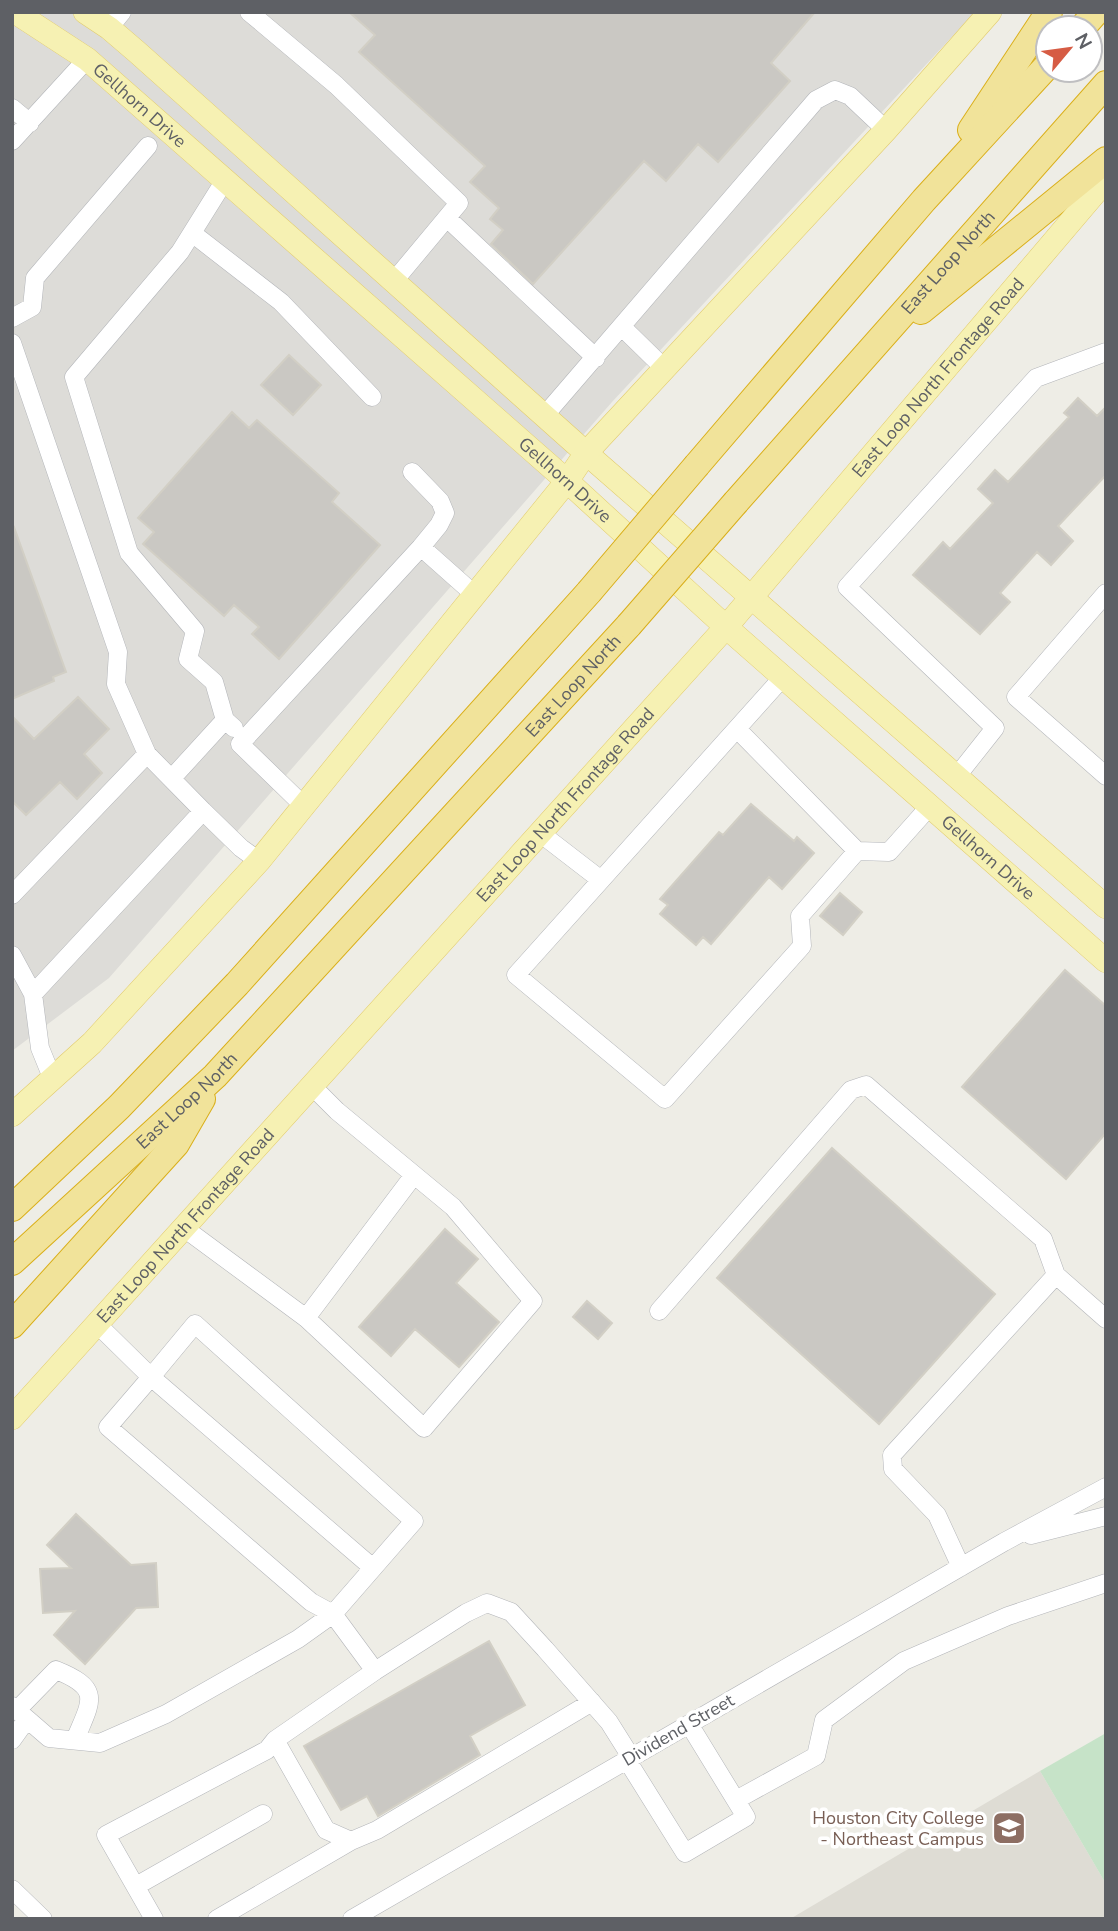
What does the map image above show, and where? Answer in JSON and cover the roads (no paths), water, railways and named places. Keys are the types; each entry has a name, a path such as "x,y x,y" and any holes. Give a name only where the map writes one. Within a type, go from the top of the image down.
{"highway":[{"path":"925,200 1049,12"},
{"path":"12,1208 119,1107 246,974 542,647 925,200 1034,80"},
{"name":"East Loop North","path":"12,1262 215,1076 629,625 1106,84"},
{"path":"860,361 1106,160"},
{"path":"12,1325 176,1144 215,1076"},
{"path":"12,1184 119,1107"}],"main road":[{"name":"Gellhorn Drive","path":"15,12 87,59 567,481 726,627 930,806 1102,951"},
{"name":"Gellhorn Drive","path":"86,12 116,20 394,281 586,453 1106,907"},
{"path":"12,1115 92,1043 259,861 567,481 586,453 886,130 988,13"},
{"path":"87,59 116,20"},
{"name":"East Loop North Frontage Road","path":"12,1418 726,627 1106,180"},
{"path":"371,309 394,281"},
{"path":"930,806 957,776"}],"street":[{"path":"249,12 336,85 459,203 394,281"},
{"path":"12,141 87,59"},
{"path":"545,415 816,100 835,90 850,96 886,130"},
{"path":"12,108 30,123"},
{"path":"12,318 32,307 35,278 148,146"},
{"path":"225,180 180,252 74,377 130,553 195,631 188,659 214,682 225,720 245,738"},
{"path":"447,218 596,358"},
{"path":"192,233 281,302 372,397"},
{"path":"622,327 665,369"},
{"path":"12,343 118,652 116,684 147,754 241,848 259,861"},
{"path":"957,776 995,728 847,587 1036,379 1106,352"},
{"path":"304,806 240,744 439,525 445,513 440,501 412,472"},
{"path":"421,547 475,595"},
{"path":"1106,593 1016,697 1106,776"},
{"path":"783,677 516,975 665,1099 802,946 800,916 857,851"},
{"path":"172,778 225,720"},
{"path":"737,729 857,851 889,852 930,806"},
{"path":"12,895 147,754"},
{"path":"33,994 203,811"},
{"path":"540,833 601,880"},
{"path":"12,955 33,994 40,1048 52,1080"},
{"path":"659,1311 851,1090 866,1085 1043,1239 1056,1275 1106,1320"},
{"path":"184,1227 306,1318 424,1428 533,1301 453,1207 337,1111 312,1086"},
{"path":"306,1318 414,1175"},
{"path":"961,1567 937,1515 893,1469 892,1455 1056,1275"},
{"path":"97,1324 151,1377 373,1568"},
{"path":"19,1712 49,1738 100,1743 166,1714 298,1639 333,1614 414,1521 195,1324 108,1427 311,1602 333,1614 375,1671"},
{"name":"Dividend Street","path":"352,1919 1004,1542 1106,1487"},
{"name":"Dividend Street","path":"1004,1542 1106,1516"},
{"path":"736,1800 816,1756 824,1720 904,1661 1008,1616 1106,1583"},
{"path":"154,1919 106,1835 267,1750 275,1740 375,1671 466,1613 487,1603 511,1612 609,1722 685,1853 746,1817 689,1724"},
{"path":"12,1740 19,1712 56,1670 79,1679 89,1698 88,1709 75,1740"},
{"path":"217,1919 351,1841 377,1830 592,1702"},
{"path":"275,1740 326,1830 351,1841"},
{"path":"136,1886 263,1814"},
{"path":"12,1889 43,1919"}],"place":[{"name":"Houston City College - Northeast Campus","path":"1009,1828"}]}
